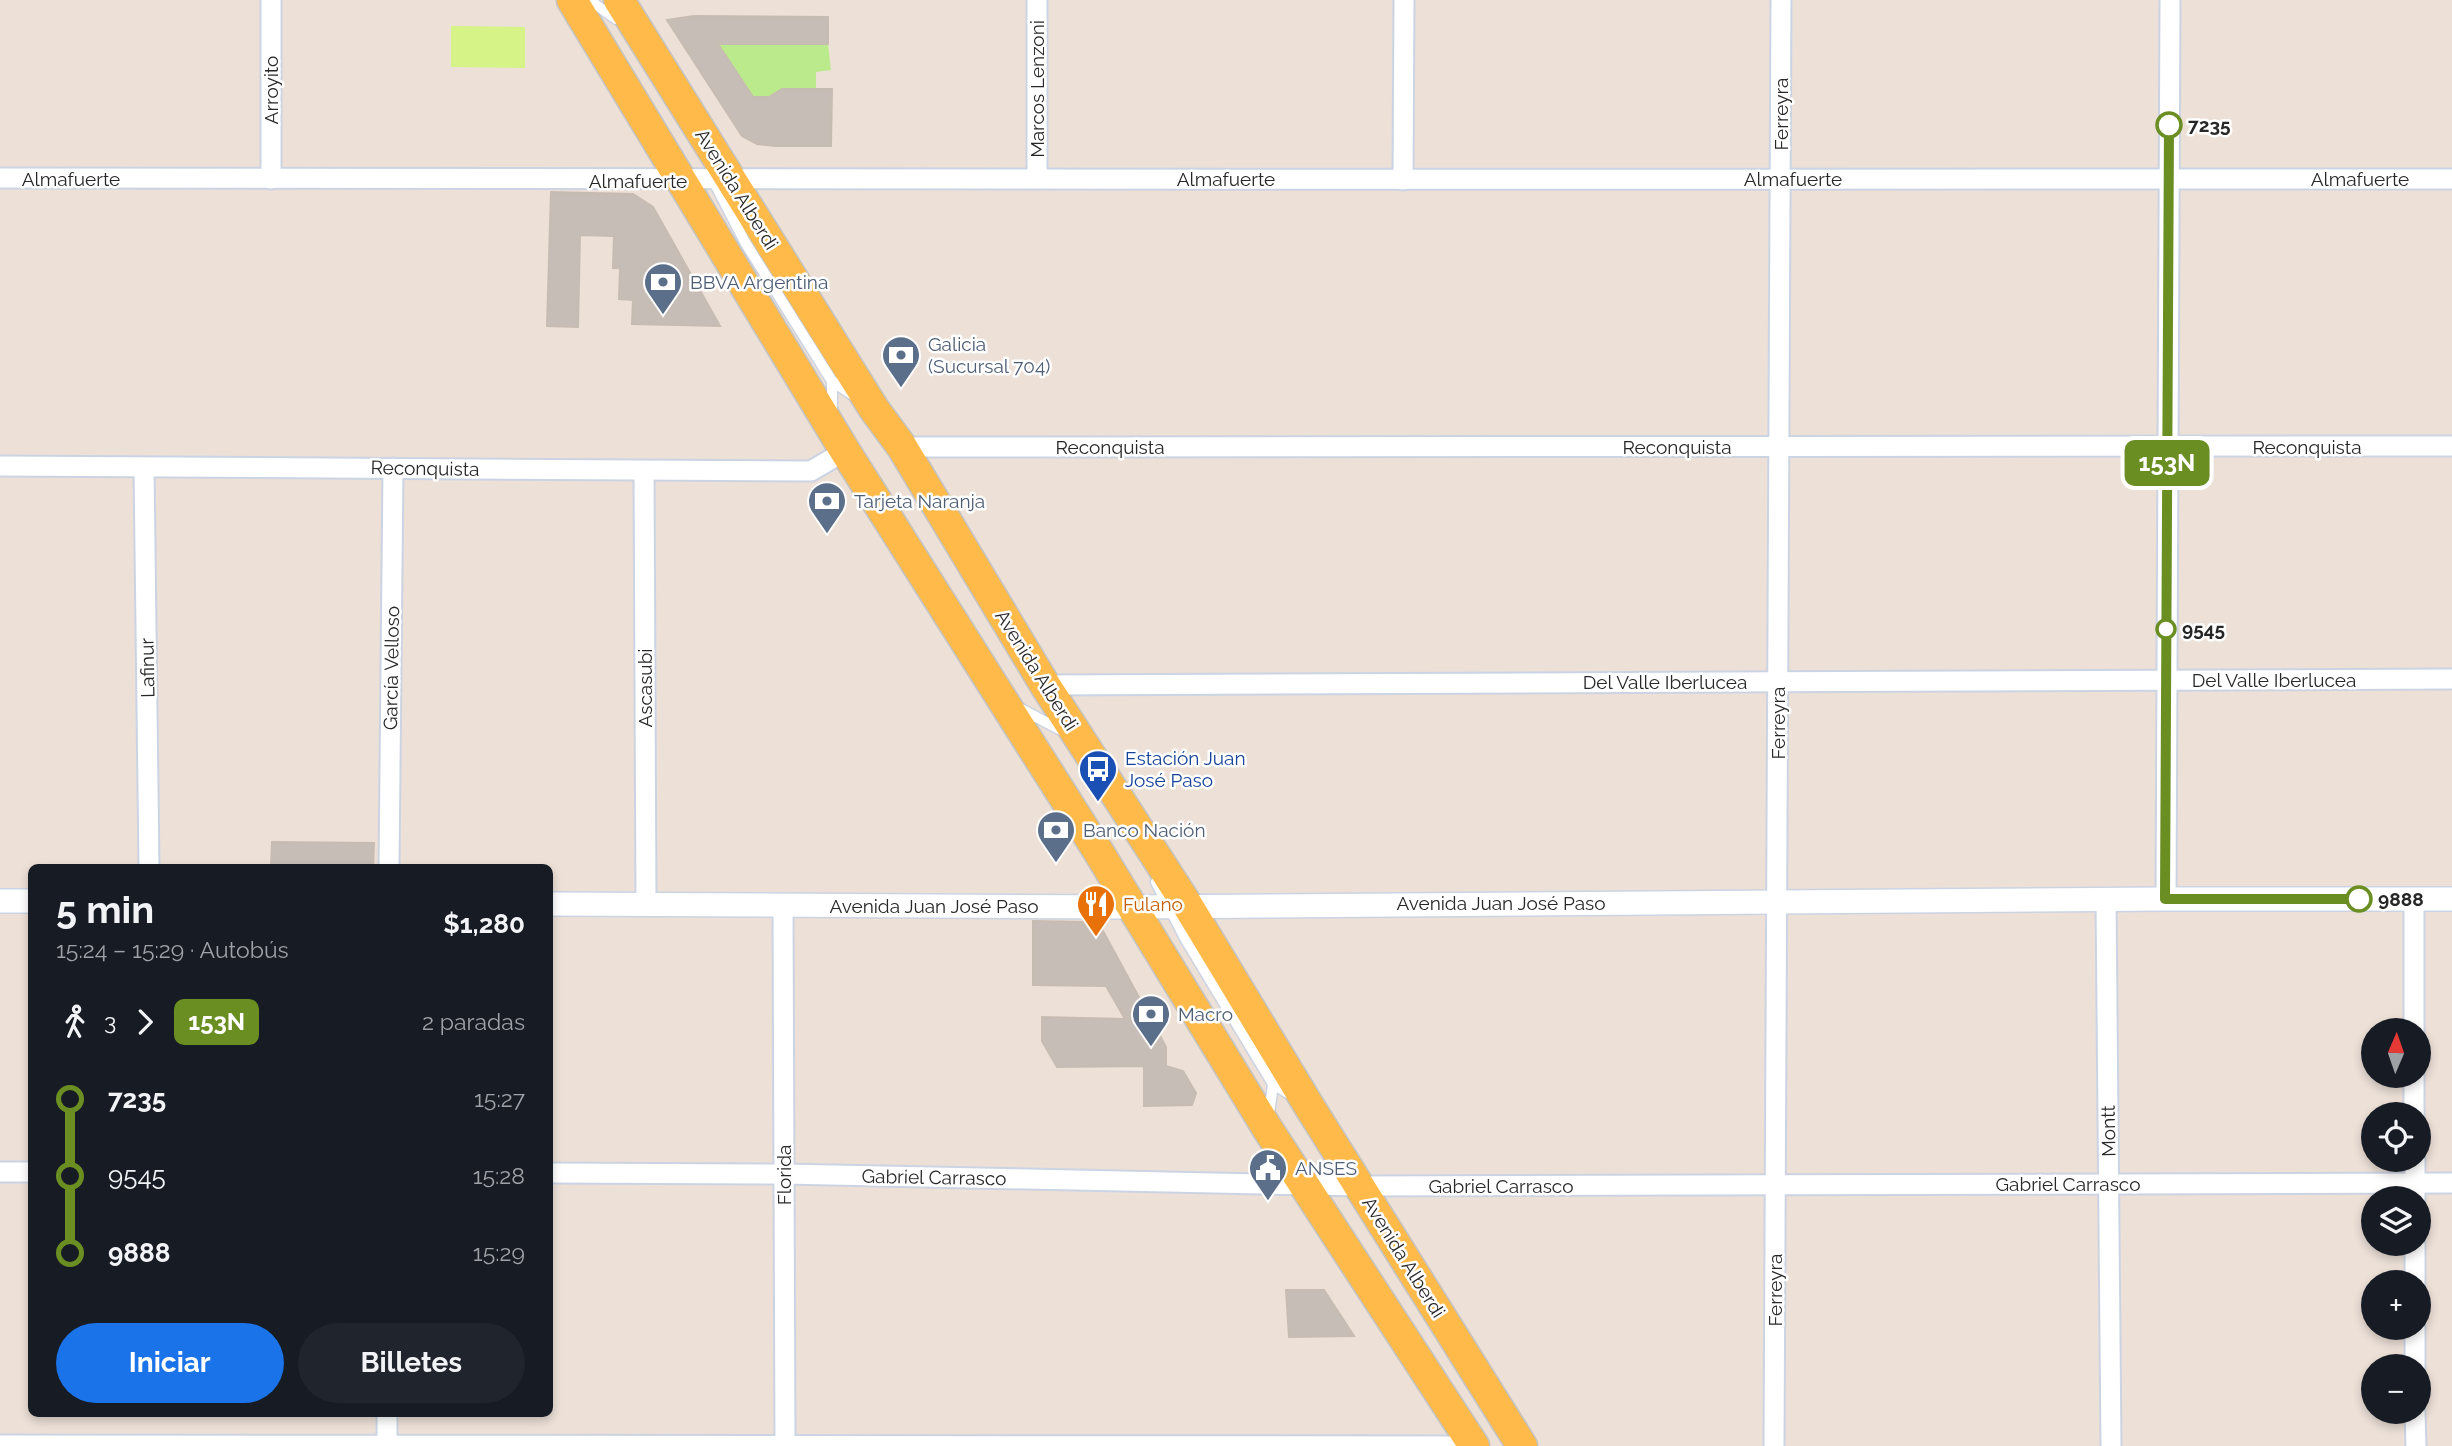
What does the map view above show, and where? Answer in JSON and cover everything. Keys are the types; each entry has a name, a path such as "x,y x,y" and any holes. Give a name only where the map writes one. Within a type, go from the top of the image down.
{"main road":[{"name":"Avenida Alberdi","path":"572,0 709,178 902,447 1178,906 1360,1186 1522,1446"},
{"name":"Avenida Alberdi","path":"618,10 709,178 838,439 1004,701 1267,1128 1475,1446"}],"street":[{"name":"Arroyito","path":"271,0 271,179"},
{"name":"Marcos Lenzoni","path":"1037,0 1037,178"},
{"path":"1403,180 1404,0"},
{"name":"Ferreyra","path":"1774,1446 1781,0"},
{"path":"2165,899 2169,0"},
{"name":"Almafuerte","path":"0,178 2452,179"},
{"name":"Reconquista","path":"0,466 810,471 838,439"},
{"name":"Reconquista","path":"902,447 2452,446"},
{"name":"Lafinur","path":"144,468 149,864"},
{"name":"García Velloso","path":"389,864 393,468"},
{"name":"Ascasubi","path":"645,471 646,904"},
{"name":"Del Valle Iberlucea","path":"1045,685 2452,679"},
{"name":"Montt","path":"2106,899 2110,1446"},
{"path":"2414,899 2414,1018"},
{"name":"Avenida Juan José Paso","path":"553,904 1132,907 2452,899"},
{"path":"0,901 28,901"},
{"name":"Florida","path":"783,905 785,1445"},
{"path":"0,1172 28,1172"},
{"name":"Gabriel Carrasco","path":"553,1173 784,1174 1360,1186 2108,1184 2361,1190"},
{"name":"Gabriel Carrasco","path":"2431,1188 2452,1183"},
{"path":"387,1417 387,1445"},
{"path":"2415,1424 2416,1446"},
{"path":"0,1445 1475,1446"}],"lane":[{"path":"589,0 618,10"},
{"path":"610,0 618,10 623,31"},
{"path":"709,178 745,242 832,381 874,409"},
{"path":"832,381 838,439"},
{"path":"1045,685 1061,730 1074,751"},
{"path":"1004,701 1061,730"},
{"path":"1152,875 1178,906 1186,940 1273,1084 1309,1106"},
{"path":"1267,1128 1273,1084"}],"green space":[{"path":"451,26 525,27 525,68 451,67"},
{"path":"718,44 828,44 831,70 816,72 816,89 782,89 781,99 752,97"}],"building":[{"path":"694,16 828,17 828,44 718,44 753,97 769,97 782,89 832,89 831,146 757,144 742,136 667,20"},
{"path":"551,192 633,194 653,207 720,326 632,324 633,300 619,299 620,268 613,268 614,236 580,235 578,327 547,326"},
{"path":"272,842 374,843 373,864 271,864"},
{"path":"1033,921 1087,922 1103,931 1166,1047 1166,1066 1183,1071 1196,1093 1192,1105 1144,1106 1144,1066 1057,1067 1042,1041 1042,1017 1125,1019 1106,986 1033,985"},
{"path":"1286,1290 1324,1290 1354,1336 1289,1337"}],"bus line":[{"name":"153N","path":"2169,125 2165,899 2359,899"}],"place":[{"name":"7235","path":"2169,125"},
{"name":"BBVA Argentina","path":"663,316"},
{"name":"Galicia (Sucursal 704)","path":"901,389"},
{"name":"Tarjeta Naranja","path":"827,535"},
{"name":"9545","path":"2166,629"},
{"name":"Estación Juan José Paso","path":"1098,803"},
{"name":"Banco Nación","path":"1056,864"},
{"name":"9888","path":"2359,899"},
{"name":"Fulano","path":"1096,938"},
{"name":"Macro","path":"1151,1048"},
{"name":"ANSES","path":"1268,1202"}]}
